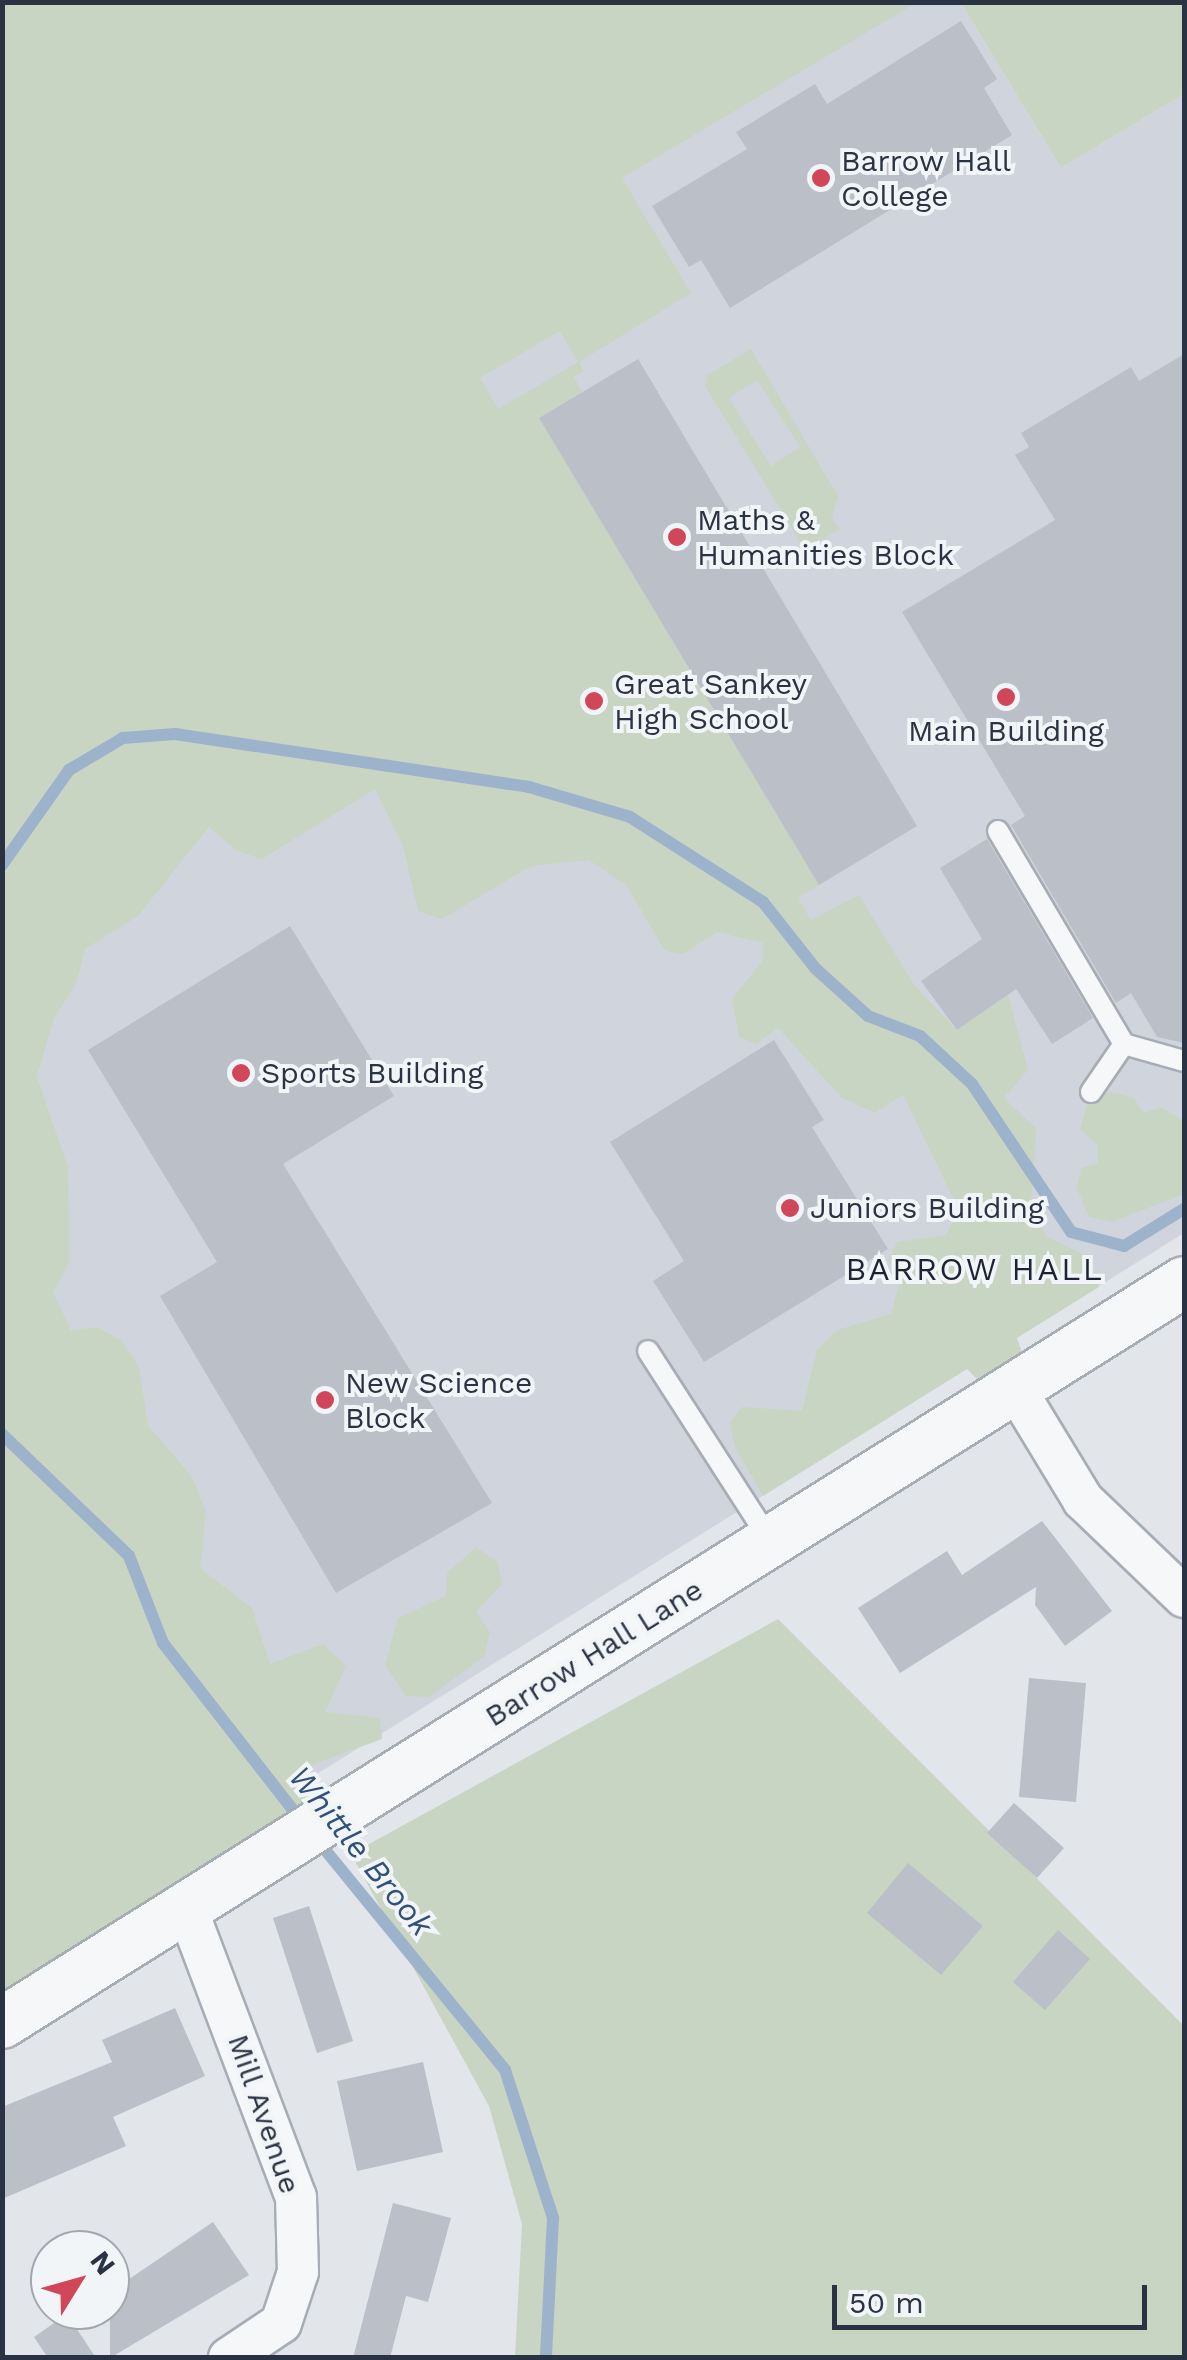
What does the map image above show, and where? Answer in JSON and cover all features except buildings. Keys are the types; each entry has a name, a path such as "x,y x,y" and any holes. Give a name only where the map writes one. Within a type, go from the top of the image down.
{"street":[{"name":"Barrow Hall Lane","path":"2,2023 287,1848 1184,1282"},
{"path":"1015,1388 1083,1500 1184,1597"},
{"name":"Mill Avenue","path":"187,1908 296,2196 298,2272 281,2324 229,2358"}],"lane":[{"path":"998,830 1124,1044 1184,1061"},
{"path":"1091,1092 1124,1044"},
{"path":"648,1351 771,1542"}],"shaded area":[{"name":"Great Sankey High School","path":"2,3 961,3 1061,168 1184,94 1184,1233 304,1782 3,1272"}],"green space":[{"path":"3,3 916,3 622,178 691,293 579,362 584,371 574,377 582,392 539,418 819,885 798,898 811,920 859,895 915,986 957,1030 1008,994 1028,1070 1004,1098 1036,1128 1031,1207 1047,1237 1083,1254 1099,1287 1017,1338 1025,1361 983,1385 967,1369 763,1496 735,1447 730,1423 742,1407 802,1411 817,1350 837,1330 891,1314 900,1280 888,1261 897,1242 946,1235 959,1210 903,1095 875,1113 842,1098 778,1028 756,1044 739,1037 732,999 762,961 763,943 717,932 683,954 665,951 626,885 589,860 531,866 442,919 418,911 403,846 375,789 262,859 237,851 209,827 138,916 85,949 76,984 54,1018 37,1077 68,1167 70,1261 53,1292 71,1330 98,1327 122,1341 139,1367 148,1425 192,1477 206,1512 200,1568 252,1608 270,1664 323,1644 346,1666 325,1712 380,1718 382,1739 298,1770 323,1813 3,1996","holes":["560,331 578,362 498,409 480,378"]},
{"path":"961,3 1184,3 1184,94 1061,168"},
{"path":"751,349 838,496 832,518 840,529 805,550 705,386 707,375","holes":["757,380 800,447 771,466 729,398"]},
{"path":"1108,1092 1133,1097 1144,1113 1161,1107 1182,1120 1184,1143 1184,1194 1112,1222 1089,1217 1077,1189 1081,1168 1098,1164 1097,1145 1080,1129 1087,1105"},
{"path":"476,1547 498,1563 502,1584 476,1612 490,1632 484,1657 429,1697 406,1696 385,1665 398,1618 446,1596 447,1573"},
{"path":"778,1619 1184,2026 1184,2357 515,2357 522,2224 489,2106 351,1854"}],"waterway":[{"path":"2,865 69,770 123,738 175,734 529,787 630,817 763,902 816,969 868,1016 920,1036 972,1084 1071,1232 1124,1246 1184,1209"},
{"name":"Whittle Brook","path":"2,1434 129,1556 163,1643 304,1824"},
{"name":"Whittle Brook","path":"317,1840 505,2070 553,2218 546,2358"}],"place":[{"name":"Barrow Hall College","path":"821,178"},
{"name":"Maths & Humanities Block","path":"677,537"},
{"name":"Main Building","path":"1006,697"},
{"name":"Great Sankey High School","path":"594,701"},
{"name":"Sports Building","path":"241,1073"},
{"name":"Juniors Building","path":"790,1208"},
{"name":"New Science Block","path":"325,1400"}],"district":[{"name":"BARROW HALL","path":"975,1269"}]}
